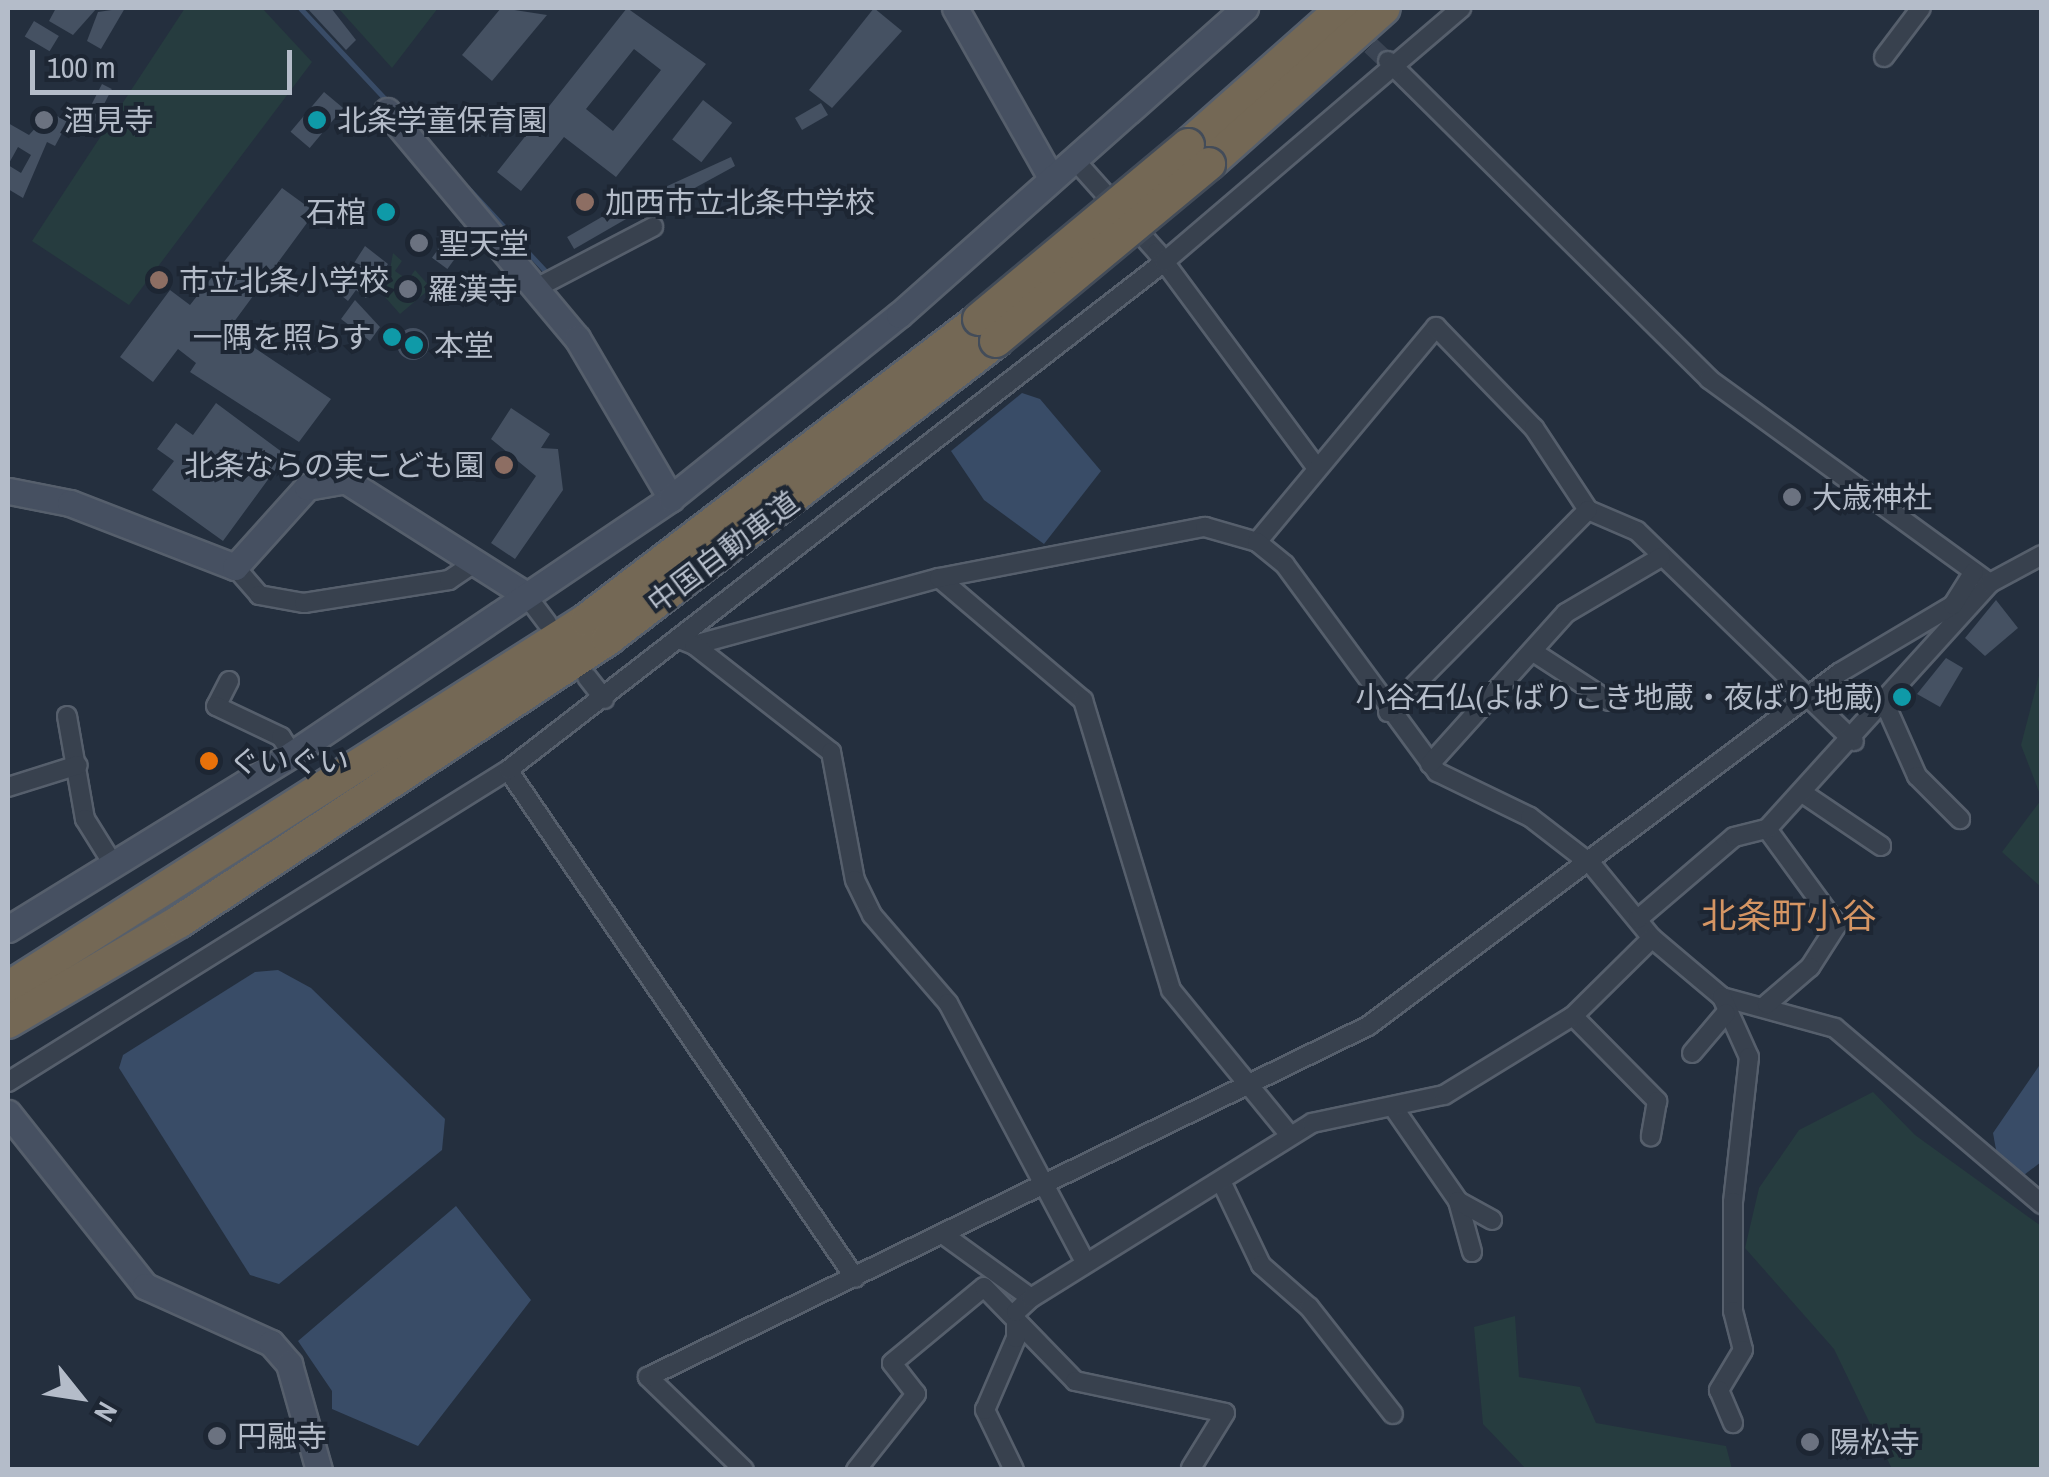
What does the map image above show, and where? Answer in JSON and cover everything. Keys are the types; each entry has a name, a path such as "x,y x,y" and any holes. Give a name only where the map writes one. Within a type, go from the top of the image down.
{"highway":[{"name":"中国自動車道","path":"1198,154 1343,8"},
{"name":"中国自動車道","path":"8,1022 418,769 865,427 1198,154 1384,8"},
{"name":"中国自動車道","path":"8,988 645,593"}],"street":[{"path":"955,8 1051,178"},
{"path":"8,928 292,754 671,498 899,316 1245,8"},
{"path":"8,1082 508,770 687,642 1164,262 1461,8"},
{"path":"1884,57 1921,8"},
{"path":"1391,65 1709,379 1990,583"},
{"path":"386,111 538,288 671,498"},
{"path":"1073,158 1164,262 1316,467"},
{"path":"538,288 653,227"},
{"path":"1258,542 1316,467 1436,327 1534,428 1588,510 1637,531 1810,703 1854,741"},
{"path":"236,567 322,479 367,486 526,595 546,623"},
{"path":"8,491 70,503 236,567 259,595 304,603 449,580 476,562"},
{"path":"1388,712 1588,510"},
{"path":"687,642 940,578 1205,527 1258,542 1285,565 1388,712 1430,764 1530,817 1592,865 1652,938 1724,1005 1749,1057 1733,1202 1733,1311 1743,1350 1718,1390 1733,1423"},
{"path":"1638,919 1734,836 1767,829 1886,706 1990,583 2042,554"},
{"path":"1430,764 1535,654 1566,613 1661,557"},
{"path":"744,1470 648,1377 1368,1026 1592,865 1810,703 1901,630 1953,605 1974,572"},
{"path":"940,578 1083,700 1170,990 1289,1134"},
{"path":"687,642 832,752 864,898 948,1003 1084,1260"},
{"path":"1535,654 1608,701"},
{"path":"587,677 604,699"},
{"path":"228,681 216,706 281,737 292,754"},
{"path":"1886,706 1917,776 1960,818"},
{"path":"67,716 85,819 112,864"},
{"path":"8,787 78,765"},
{"path":"508,770 855,1278"},
{"path":"1804,794 1881,846"},
{"path":"1767,829 1837,925 1810,968 1767,1004"},
{"path":"1014,1470 986,1410 1016,1338 1016,1312 1031,1298 1084,1260 1220,1182 1289,1134 1444,1094 1573,1016 1652,938"},
{"path":"1724,1005 1767,1004 1835,1028 2042,1204"},
{"path":"1692,1053 1724,1005"},
{"path":"1573,1016 1657,1101 1650,1136"},
{"path":"1394,1108 1458,1201 1472,1252"},
{"path":"8,1112 145,1286 272,1342 289,1364 318,1470"},
{"path":"1220,1182 1261,1265 1309,1307 1393,1414"},
{"path":"1458,1201 1492,1220"},
{"path":"944,1235 1031,1298"},
{"path":"856,1470 916,1394 892,1363 984,1287 1016,1312 1074,1381 1225,1413 1191,1468"}],"green space":[{"path":"185,8 262,8 312,62 129,305 32,241"},
{"path":"338,8 438,8 392,68"},
{"path":"393,253 402,261 395,271 408,280 415,270 431,288 400,314 385,297"},
{"path":"2041,668 2042,797 2021,745"},
{"path":"2041,800 2041,887 2002,852"},
{"path":"1873,1092 1915,1135 2041,1226 2041,1469 1892,1469 1834,1349 1745,1248 1759,1188 1799,1130"},
{"path":"1515,1316 1519,1377 1580,1387 1596,1423 1726,1446 1732,1469 1526,1469 1483,1424 1474,1327"}],"water":[{"path":"1022,393 1040,399 1101,471 1044,544 984,500 951,451"},
{"path":"278,970 311,988 445,1119 442,1150 279,1284 250,1275 119,1068 123,1055 255,972"},
{"path":"2041,1063 2041,1162 2024,1175 1997,1155 1993,1133"},
{"path":"456,1206 531,1300 418,1446 332,1409 332,1391 298,1341"}],"building":[{"path":"56,8 97,8 73,35 49,21"},
{"path":"125,8 101,49 87,41 98,12"},
{"path":"307,8 331,8 356,40 346,50"},
{"path":"501,8 547,15 492,81 462,55"},
{"path":"627,8 706,64 616,177 564,137 521,191 497,172","holes":["634,49 661,70 613,131 586,109"]},
{"path":"874,8 902,31 832,108 809,90"},
{"path":"34,21 59,36 50,51 25,36"},
{"path":"102,84 112,89 95,123 85,118"},
{"name":"北条学童保育園","path":"324,92 343,108 310,148 291,132"},
{"path":"703,100 732,123 701,162 672,139"},
{"path":"821,103 828,115 802,130 795,118"},
{"path":"50,112 68,122 55,146 47,142 23,198 8,189 8,165 8,123 29,135","holes":["18,147 31,155 21,173 8,165"]},
{"path":"731,157 735,166 649,213 641,198"},
{"path":"282,188 315,212 279,261 290,269 275,290 264,281 228,330 331,399 299,442 190,372 196,363 178,349 153,382 120,357 170,290 190,305"},
{"path":"352,196 362,206 342,226 332,216"},
{"path":"626,203 633,215 574,249 567,237"},
{"name":"聖天堂","path":"420,231 431,241 419,254 408,244"},
{"path":"442,244 457,255 447,269 432,258"},
{"path":"365,246 388,264 366,298 356,290 348,301 336,291"},
{"path":"355,300 380,327 370,341 341,319"},
{"name":"本堂","path":"413,328 424,333 429,344 424,355 413,360 402,355 397,344 402,333"},
{"path":"216,403 286,455 223,541 152,490 174,461 157,449 176,423 193,435"},
{"path":"511,408 550,434 541,448 558,449 563,490 515,559 491,543 536,476 491,439"},
{"path":"1996,600 2018,628 1985,656 1965,638"},
{"path":"1946,658 1963,668 1940,707 1917,694"}],"waterway":[{"path":"300,8 388,102"},
{"path":"467,187 550,276"}],"tunnel":[{"path":"1351,27 1387,61"}],"place":[{"name":"酒見寺","path":"44,120"},
{"name":"北条学童保育園","path":"317,120"},
{"name":"加西市立北条中学校","path":"585,202"},
{"name":"石棺","path":"386,212"},
{"name":"聖天堂","path":"419,243"},
{"name":"市立北条小学校","path":"159,280"},
{"name":"羅漢寺","path":"408,289"},
{"name":"一隅を照らす","path":"392,337"},
{"name":"本堂","path":"414,345"},
{"name":"北条ならの実こども園","path":"504,465"},
{"name":"大歳神社","path":"1792,497"},
{"name":"小谷石仏(よばりこき地蔵・夜ばり地蔵)","path":"1902,697"},
{"name":"ぐいぐい","path":"209,761"},
{"name":"円融寺","path":"217,1436"},
{"name":"陽松寺","path":"1810,1442"}],"district":[{"name":"北条町小谷","path":"1789,916"}]}
